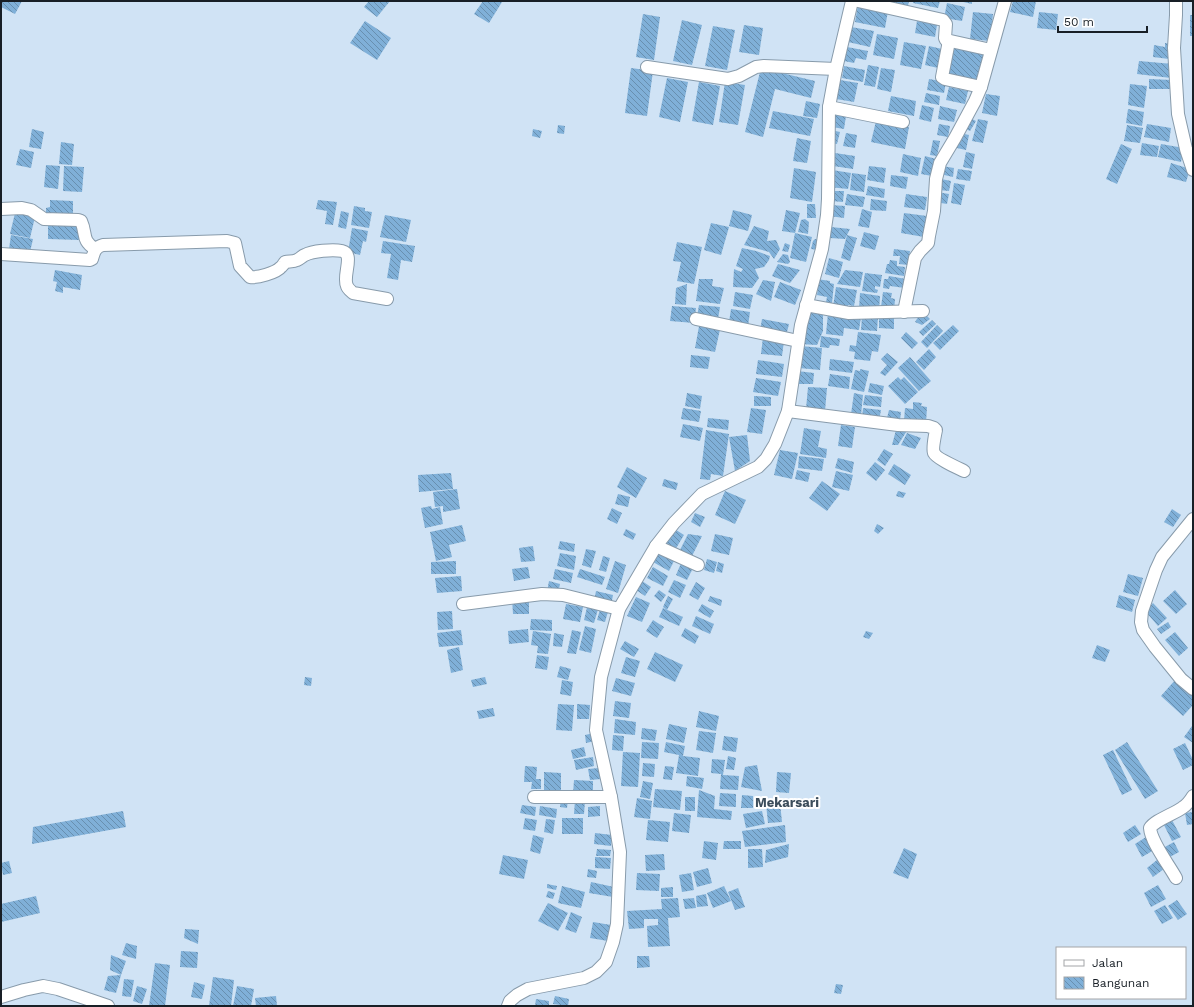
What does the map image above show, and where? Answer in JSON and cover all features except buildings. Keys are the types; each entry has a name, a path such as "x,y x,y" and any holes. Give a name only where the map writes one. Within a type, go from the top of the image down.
{"street":[{"path":"508,1006 510,1001 517,995 528,989 584,978 596,972 606,962 613,942 617,924 620,852 611,797 596,730 600,677 619,609 656,546 674,523 702,494 758,467 775,444 788,411 801,325 822,249 827,216 829,107 836,69 852,1"},
{"path":"858,1 943,20 946,24 945,38 949,41 991,50"},
{"path":"904,312 915,258 920,250 928,243 930,236 934,211 936,179 940,164 975,101 981,87 1005,1"},
{"path":"1176,1 1174,48 1178,114 1186,150 1193,170"},
{"path":"949,41 942,77 945,80 981,87"},
{"path":"647,67 728,78 739,76 756,67 764,66 836,69"},
{"path":"829,107 903,122"},
{"path":"1,209 22,208 31,210 44,220 81,221 88,244 95,249"},
{"path":"1,254 90,260 92,259 95,249 103,245 214,241 233,242 235,243 240,266 250,278 257,278 282,267 285,262 296,261 305,255 313,253 337,250 344,251 348,254 349,258 346,278 347,288 353,293 387,299"},
{"path":"806,305 848,314 923,311"},
{"path":"696,319 798,341"},
{"path":"788,411 892,425 928,426 934,428 936,430 933,450 934,454 942,460 964,471"},
{"path":"1193,518 1162,557 1142,611 1141,622 1143,630 1155,647 1181,679 1193,689"},
{"path":"656,546 698,565"},
{"path":"463,604 542,594 563,595 619,609"},
{"path":"1176,878 1155,843 1150,833 1150,828 1183,808 1193,796"},
{"path":"534,797 611,797"},
{"path":"1,997 43,986 58,989 108,1006"}],"district":[{"name":"Mekarsari","path":"787,802"}]}
